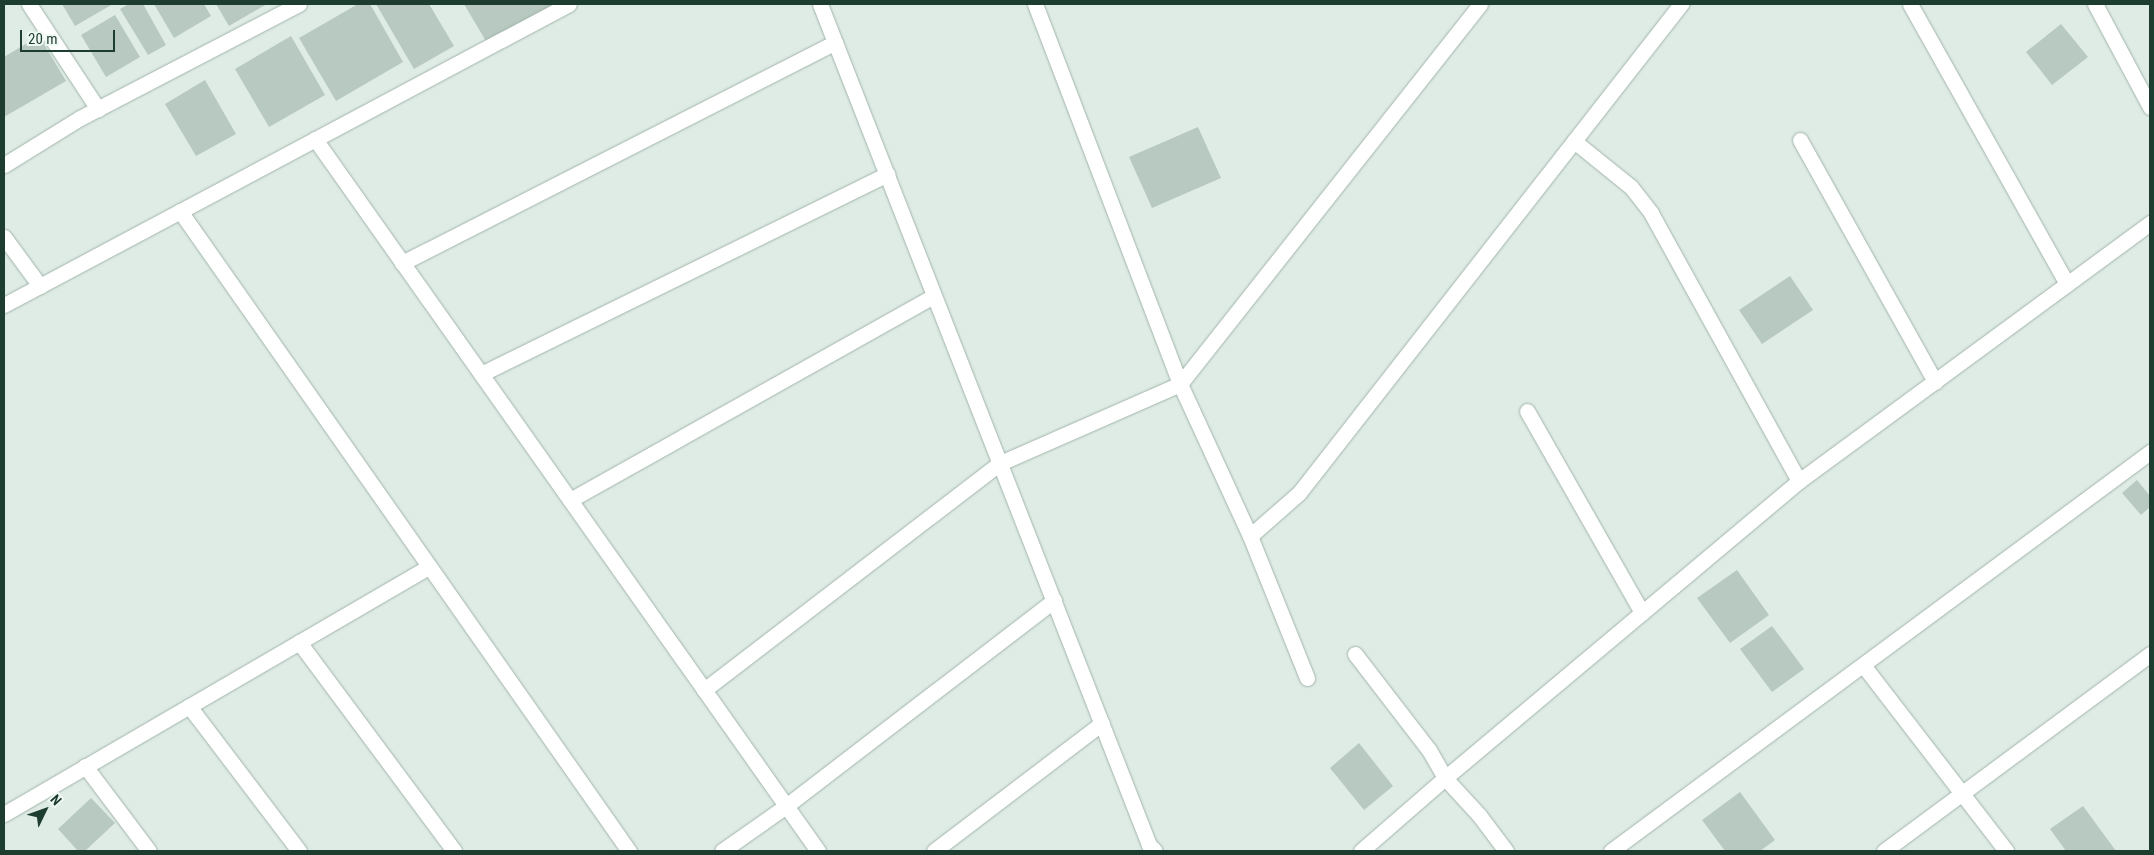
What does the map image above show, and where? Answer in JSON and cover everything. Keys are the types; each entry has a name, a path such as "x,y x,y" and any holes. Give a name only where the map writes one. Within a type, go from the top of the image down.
{"street":[{"path":"29,4 98,109"},
{"path":"4,165 98,109 299,4"},
{"path":"4,305 569,4"},
{"path":"820,4 1102,723 1148,849"},
{"path":"1035,4 1180,384 1250,536 1307,678"},
{"path":"704,690 1000,463 1180,384 1480,4"},
{"path":"1250,536 1298,493 1680,4"},
{"path":"1910,4 2067,284"},
{"path":"2095,4 2150,107"},
{"path":"402,263 835,42"},
{"path":"315,139 818,851"},
{"path":"1800,140 1935,382"},
{"path":"1574,141 1631,187 1651,213 1799,481"},
{"path":"481,374 887,174"},
{"path":"180,212 629,851"},
{"path":"1361,851 1445,778 1799,481 2150,223"},
{"path":"4,237 40,286"},
{"path":"570,500 934,296"},
{"path":"1527,411 1642,613"},
{"path":"1611,851 2150,452"},
{"path":"4,814 429,567"},
{"path":"722,851 786,806 1054,600"},
{"path":"299,642 454,851"},
{"path":"1355,654 1429,750 1445,778 1478,815 1506,851"},
{"path":"1884,851 2150,654"},
{"path":"1863,665 2006,851"},
{"path":"189,706 299,851"},
{"path":"934,851 1102,723"},
{"path":"86,766 149,851"}],"building":[{"path":"62,4 113,4 75,26"},
{"path":"129,4 143,4 166,45 148,55 120,9"},
{"path":"154,4 204,4 211,16 174,38"},
{"path":"216,4 267,4 229,26"},
{"path":"358,4 370,4 403,62 336,101 299,38"},
{"path":"376,4 429,4 454,46 414,69"},
{"path":"464,4 555,4 487,43"},
{"path":"115,15 140,57 106,77 81,35"},
{"path":"2061,24 2088,57 2052,85 2026,52"},
{"path":"39,36 66,81 4,117 4,57"},
{"path":"291,36 325,95 269,127 235,69"},
{"path":"205,80 236,134 196,156 165,104"},
{"path":"1198,127 1221,178 1152,208 1129,157"},
{"path":"1790,276 1813,310 1762,344 1739,310"},
{"path":"2137,480 2150,496 2150,507 2141,515 2122,493"},
{"path":"1737,570 1769,615 1730,643 1697,598"},
{"path":"1772,626 1804,669 1772,692 1740,649"},
{"path":"1359,743 1393,786 1364,810 1330,768"},
{"path":"1740,792 1775,840 1760,851 1725,851 1702,820"},
{"path":"91,798 115,823 85,851 78,851 58,829"},
{"path":"2083,806 2116,851 2066,851 2050,829"}]}
